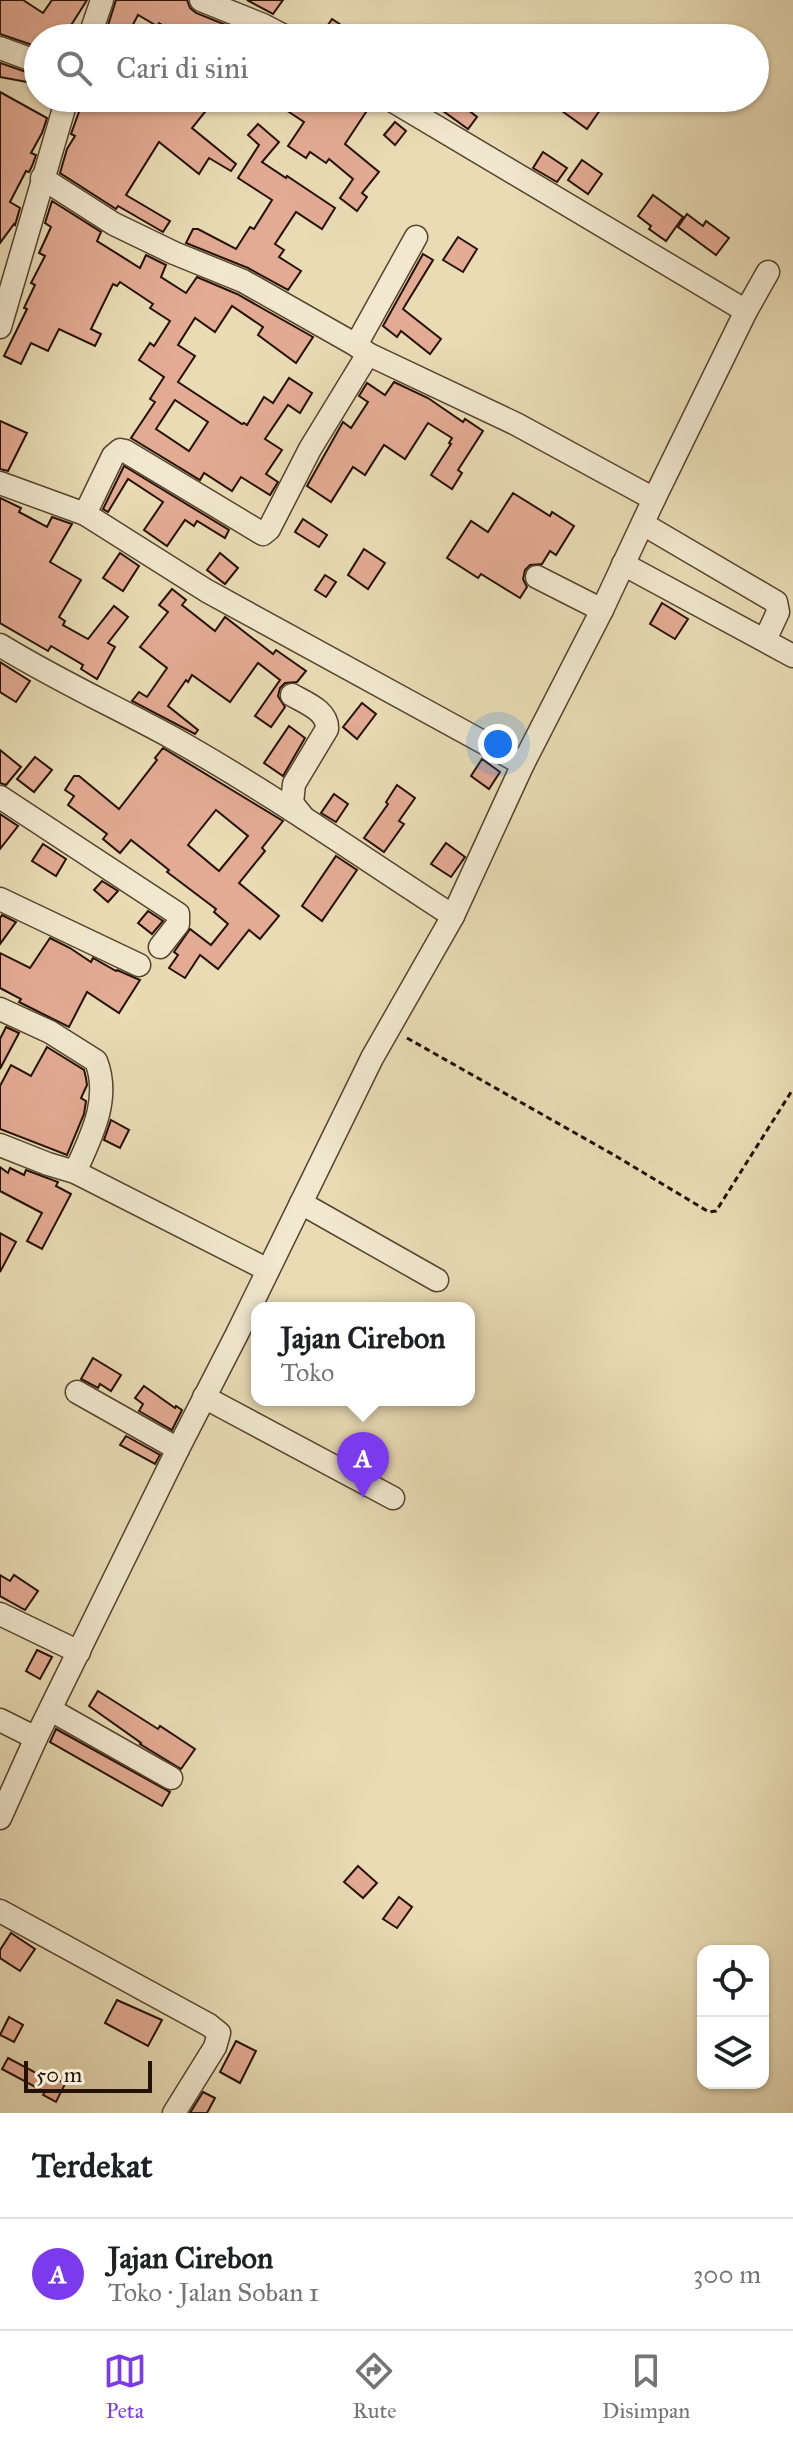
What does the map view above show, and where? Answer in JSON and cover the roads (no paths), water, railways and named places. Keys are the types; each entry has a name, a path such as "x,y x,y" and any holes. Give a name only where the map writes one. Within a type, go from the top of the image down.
{"street":[{"path":"94,24 102,0"},
{"path":"201,0 261,24"},
{"path":"0,48 24,57"},
{"path":"0,327 8,265 42,178 63,112"},
{"path":"412,112 746,311"},
{"path":"42,178 114,224 243,281 362,350 516,424 654,499"},
{"path":"85,514 113,456 120,450 189,488 260,534 267,533 362,350 416,237"},
{"path":"252,1302 372,1058 453,916 523,764 768,272"},
{"path":"0,483 85,514 207,591 523,764"},
{"path":"643,524 776,602 778,612 765,640"},
{"path":"623,564 793,656"},
{"path":"537,577 602,610"},
{"path":"0,645 172,738 453,916"},
{"path":"292,695 322,714 328,722 292,793 295,809 308,822"},
{"path":"0,797 178,914 178,924 160,947"},
{"path":"0,899 139,965"},
{"path":"0,1009 71,1043 92,1057 98,1065 102,1097 93,1133 75,1172"},
{"path":"0,1145 75,1172 268,1270"},
{"path":"301,1203 437,1280"},
{"path":"0,1818 36,1738 251,1304"},
{"path":"77,1392 178,1449"},
{"path":"204,1397 393,1498"},
{"path":"0,1614 79,1652"},
{"path":"51,1710 171,1778"},
{"path":"0,1720 36,1738"},
{"path":"0,1911 219,2033 215,2047 174,2113"}],"place":[{"name":"Jajan Cirebon","path":"363,1498"}]}
